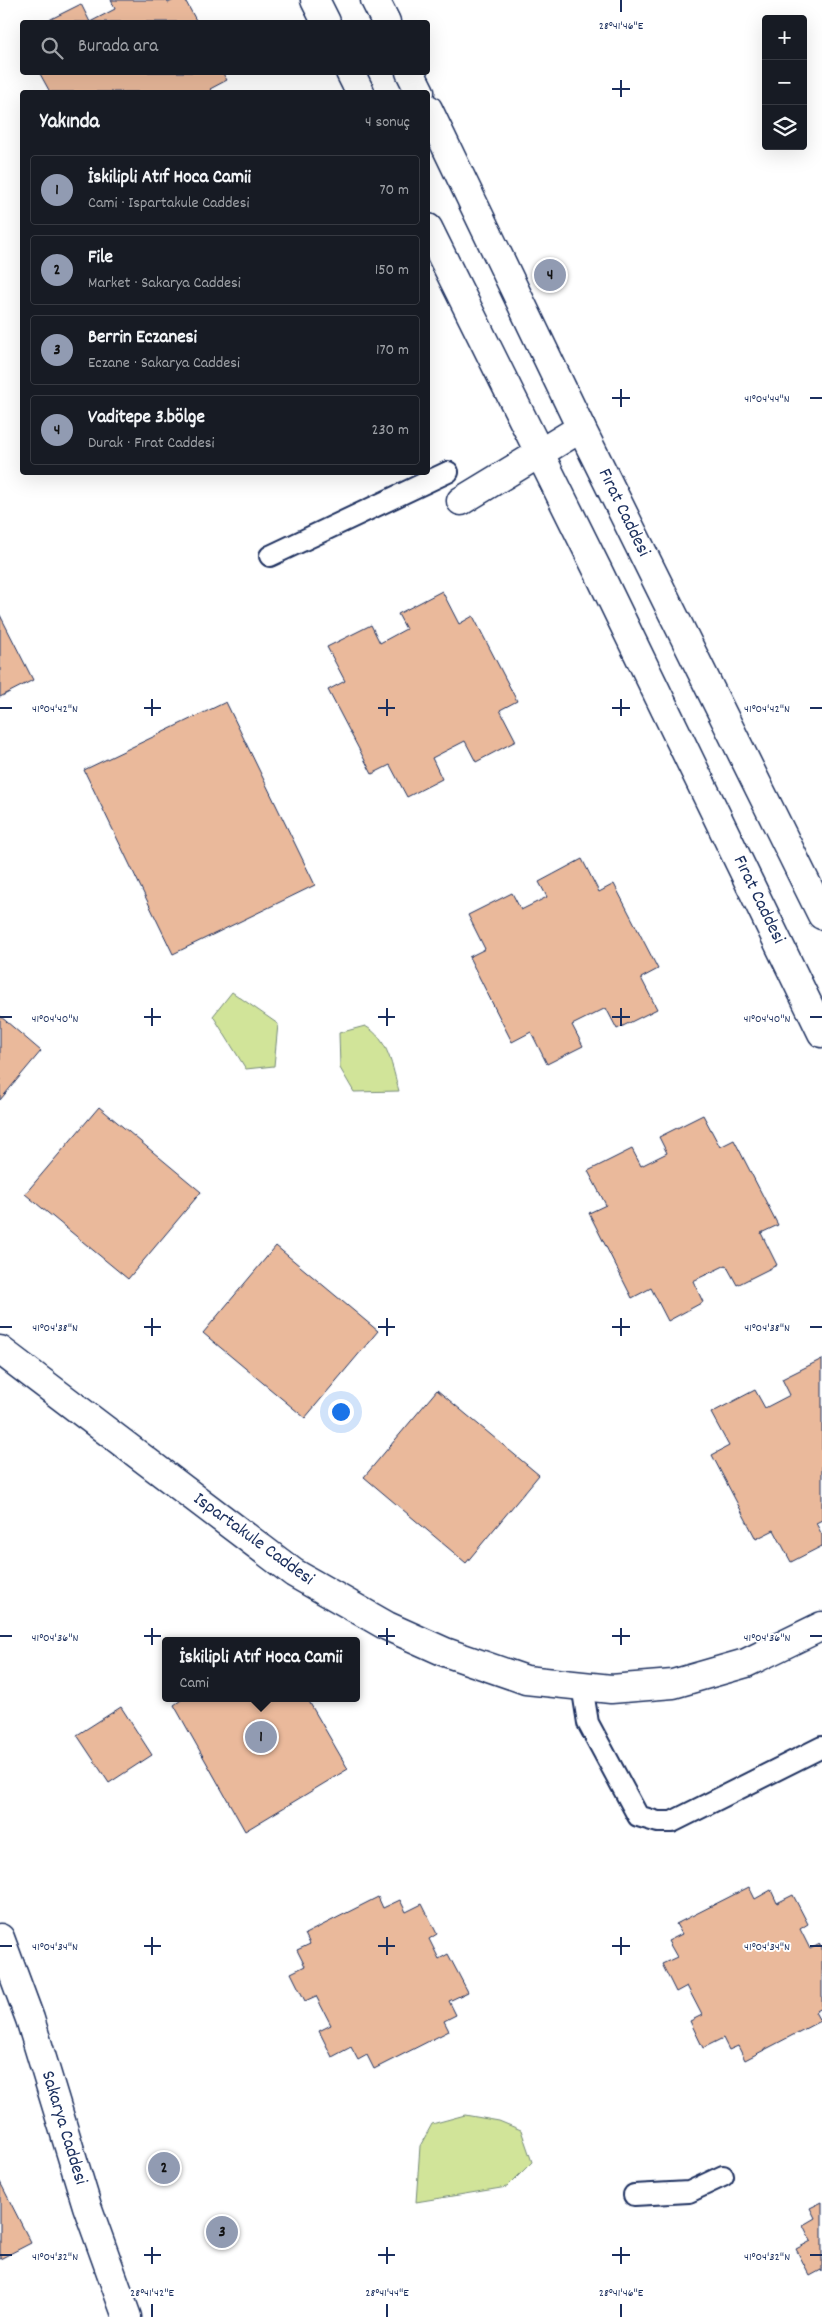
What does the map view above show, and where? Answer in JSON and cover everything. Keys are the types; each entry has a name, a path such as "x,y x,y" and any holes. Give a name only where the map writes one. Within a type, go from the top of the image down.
{"main road":[{"path":"315,0 325,20"},
{"path":"375,0 385,20"},
{"path":"352,75 359,90"},
{"path":"412,75 419,90"},
{"name":"Fırat Caddesi","path":"430,113 581,428 822,914"},
{"name":"Fırat Caddesi","path":"430,232 598,571 822,1033"},
{"path":"462,501 581,428"},
{"name":"Ispartakule Caddesi","path":"0,1350 294,1573 387,1626 445,1652 526,1680 611,1688 673,1684 746,1664 822,1626"},
{"name":"Sakarya Caddesi","path":"0,1938 30,2019 87,2206 127,2317"}],"lane":[{"path":"270,556 448,472"},
{"path":"582,1685 588,1723 609,1764 638,1816 658,1822 672,1822 822,1747"},
{"path":"634,2195 689,2192 723,2176"}],"green space":[{"path":"232,992 278,1024 274,1066 246,1069 213,1016"},
{"path":"365,1026 379,1038 384,1046 399,1091 354,1092 340,1068 339,1033"},
{"path":"465,2115 499,2121 521,2130 532,2162 507,2187 416,2202 420,2146 432,2124"}],"building":[{"path":"111,0 167,0 168,3 174,0 185,0 196,20 94,20 115,9"},
{"path":"81,4 89,20 49,20"},
{"path":"41,75 224,75 227,80 211,90 49,90"},
{"path":"442,591 459,624 473,616 517,701 500,710 516,741 476,762 465,741 432,758 442,779 407,797 390,765 372,774 328,690 345,681 327,647 371,625 380,643 406,629 398,614"},
{"path":"0,615 33,680 0,697"},
{"path":"226,702 315,885 173,954 84,770"},
{"path":"582,859 599,892 614,884 658,969 641,978 657,1009 617,1029 606,1008 572,1025 583,1046 547,1064 531,1032 512,1042 469,957 485,949 468,915 512,893 521,910 547,897 539,882"},
{"path":"0,1016 41,1051 0,1100"},
{"path":"99,1107 201,1192 128,1279 25,1194"},
{"path":"703,1115 720,1147 734,1140 778,1225 761,1233 777,1265 737,1285 726,1265 693,1281 703,1302 668,1321 651,1288 632,1298 589,1213 606,1205 588,1171 632,1149 641,1166 667,1153 659,1137"},
{"path":"276,1246 378,1331 305,1418 203,1333"},
{"path":"822,1359 822,1520 816,1523 822,1535 822,1546 791,1562 774,1530 756,1539 712,1455 729,1446 711,1413 755,1390 765,1408 790,1395 782,1379"},
{"path":"437,1390 539,1475 466,1563 364,1477"},
{"path":"178,1702 309,1702 348,1769 245,1831 174,1705"},
{"path":"121,1707 152,1755 109,1783 77,1735"},
{"path":"749,1887 755,1899 771,1890 777,1903 793,1895 808,1924 800,1929 810,1949 820,1944 822,1948 822,2008 815,2012 820,2021 745,2060 738,2046 729,2050 723,2038 703,2048 690,2021 702,2015 687,1986 676,1992 662,1964 677,1957 668,1941 682,1934 676,1924"},
{"path":"378,1897 383,1908 400,1900 406,1912 422,1904 437,1934 429,1939 439,1959 448,1954 468,1992 449,2001 456,2015 444,2021 449,2031 374,2069 367,2055 358,2060 351,2047 332,2057 319,2031 331,2025 316,1996 305,2001 291,1973 305,1966 297,1950 310,1944 305,1934"},
{"path":"0,2182 31,2243 0,2259"},
{"path":"822,2202 822,2272 821,2270 810,2276 796,2249 811,2241 803,2225 815,2218 810,2208"}],"place":[{"name":"Vaditepe 3.bölge","path":"550,275"},
{"name":"İskilipli Atıf Hoca Camii","path":"261,1737"},
{"name":"File","path":"164,2168"},
{"name":"Berrin Eczanesi","path":"222,2232"}]}
